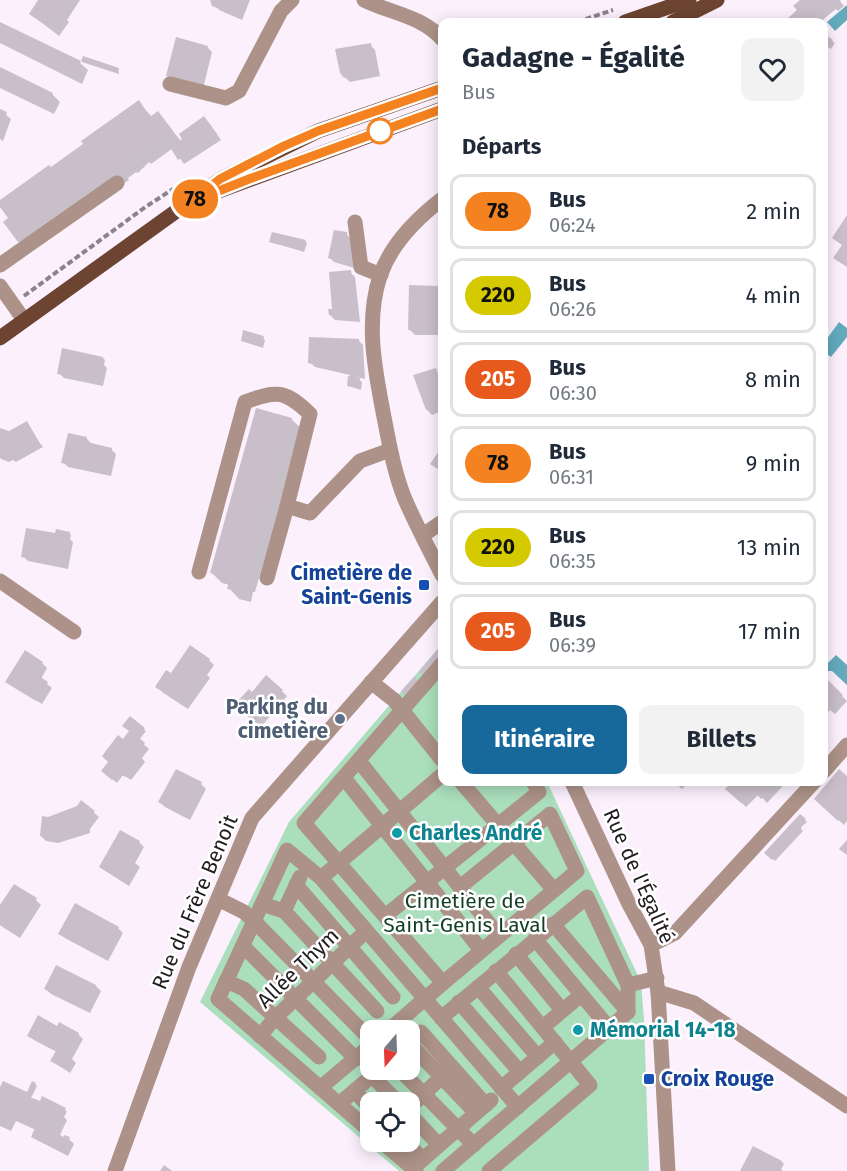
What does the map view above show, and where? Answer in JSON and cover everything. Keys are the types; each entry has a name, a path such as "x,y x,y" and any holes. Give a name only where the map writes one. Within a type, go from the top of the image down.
{"main road":[{"path":"637,18 689,0"},
{"path":"681,18 717,0"},
{"path":"0,338 220,179 318,131 438,89"},
{"path":"191,202 438,110"}],"street":[{"path":"170,84 226,98 239,91 280,11 292,0"},
{"path":"364,0 416,20 438,35"},
{"path":"0,265 117,183"},
{"path":"438,203 403,235 381,275 372,318 373,347 390,450 404,496 438,567"},
{"path":"355,222 361,267 381,275"},
{"path":"0,286 24,321"},
{"path":"199,572 245,402 271,393 294,398 310,414 267,578"},
{"path":"287,506 310,513 360,461 390,450"},
{"path":"423,535 438,525"},
{"path":"0,581 74,632"},
{"name":"Rue du Frère Benoit","path":"116,1171 189,967 252,818 438,607"},
{"path":"438,669 304,823 442,982"},
{"path":"371,682 394,700 438,754"},
{"path":"828,766 847,745"},
{"path":"359,760 499,936"},
{"path":"344,778 481,950"},
{"path":"321,878 438,778"},
{"path":"464,786 554,890"},
{"name":"Rue de l'Égalité","path":"574,786 629,904 651,945 657,985 668,1171"},
{"path":"651,945 675,933 810,786"},
{"path":"385,916 498,825 536,787"},
{"path":"401,1020 442,982 577,871 550,814 460,887"},
{"path":"360,1122 218,999 287,850 321,878 425,1000 422,1032 447,1072 489,1101 518,1107"},
{"path":"284,911 306,866"},
{"path":"218,899 244,912 254,921 359,1027 397,994 350,947 296,885"},
{"path":"422,1032 587,897 628,985 628,1012 443,1171"},
{"path":"262,904 284,911 377,1011"},
{"path":"553,924 628,1012"},
{"name":"Allée Thym","path":"260,1036 275,1018 366,931"},
{"path":"535,939 610,1029"},
{"path":"243,946 356,1059"},
{"path":"516,954 562,1010"},
{"path":"489,1171 591,1085 496,971"},
{"path":"226,981 244,989 319,1057"},
{"path":"628,985 657,985 694,1003 847,1106"},
{"path":"478,987 537,1057"},
{"path":"543,1027 581,995"},
{"path":"459,1002 520,1072"},
{"path":"422,1032 469,1051 489,1101"},
{"path":"304,1074 337,1040"},
{"path":"417,1166 555,1042"},
{"path":"420,1097 469,1051"},
{"path":"320,1088 360,1055"},
{"path":"339,1104 367,1080"},
{"path":"381,1080 390,1092"},
{"path":"410,1080 474,1144"},
{"path":"354,1091 360,1097"},
{"path":"420,1125 439,1145"},
{"path":"397,1152 417,1166"},
{"path":"410,1152 417,1166"}],"green space":[{"name":"Cimetière de Saint-Genis Laval","path":"438,649 438,786 549,786 641,982 649,1171 399,1171 377,1152 420,1152 420,1092 360,1092 360,1138 200,1002 289,822"}],"water":[{"path":"847,5 847,20 835,31 828,21"},
{"path":"839,322 847,328 847,337 831,357 828,355 828,337"},
{"path":"836,655 847,665 847,685 832,671 828,671 829,662"}],"building":[{"path":"38,0 67,0 60,11 62,13 51,29 29,14"},
{"path":"210,0 243,0 237,16 212,6"},
{"path":"800,0 841,0 832,8 830,5 816,18 788,18 797,10 793,6"},
{"path":"0,22 81,61 74,77 0,40"},
{"path":"828,36 833,40 828,48"},
{"path":"176,37 208,46 198,85 166,76"},
{"path":"371,43 376,71 344,78 340,73 335,49"},
{"path":"83,56 119,68 118,72 81,61"},
{"path":"0,67 53,93 46,108 0,85"},
{"path":"139,100 150,117 158,111 173,131 139,155 138,153 127,164 125,162 119,167 120,169 69,205 68,203 62,207 60,212 49,217 50,219 18,242 3,222 8,218 0,207 0,200 83,144 81,141"},
{"path":"0,109 7,112 0,132"},
{"path":"204,116 217,134 178,160 170,147 182,139 179,134"},
{"path":"847,215 847,267 833,258 842,245 832,238"},
{"path":"334,230 347,232 350,264 328,258"},
{"path":"272,232 306,240 302,251 269,242"},
{"path":"351,270 356,317 329,315 328,309 332,309 329,272"},
{"path":"409,285 438,286 438,331 408,330"},
{"path":"243,330 264,336 261,347 241,341"},
{"path":"309,337 359,339 361,375 308,363"},
{"path":"62,348 103,357 98,382 57,374"},
{"path":"436,368 438,406 426,410 413,375"},
{"path":"348,376 360,378 359,388 347,386"},
{"path":"256,408 292,418 241,592 227,589 230,578 210,573"},
{"path":"27,421 39,442 7,460 0,458 0,428 9,431"},
{"path":"68,433 87,437 86,442 112,448 107,472 61,463"},
{"path":"438,452 438,469 430,464"},
{"path":"26,528 55,533 56,529 70,532 63,565 21,557"},
{"path":"190,645 210,659 202,670 206,672 183,705 155,687 166,670 171,673"},
{"path":"438,649 438,664 426,678 419,672"},
{"path":"25,650 43,662 36,674 48,682 36,701 5,682"},
{"path":"266,675 283,690 255,723 234,705 249,689 252,692"},
{"path":"414,677 420,684 408,697 401,691"},
{"path":"828,680 843,695 828,709"},
{"path":"130,716 145,728 138,737 145,743 137,753 141,756 125,777 118,771 112,780 101,771 108,762 102,756 118,735 123,739 129,731 122,726"},
{"path":"176,769 202,782 184,816 158,802"},
{"path":"839,769 847,776 847,810 838,821 814,799 825,786 828,786 828,782"},
{"path":"728,786 774,786 761,799 753,790 741,803 725,789"},
{"path":"81,800 95,811 86,824 86,828 52,838 40,836 42,816 48,817 77,806"},
{"path":"800,814 806,819 799,826 802,828 772,860 764,853"},
{"path":"120,830 140,841 130,858 136,861 123,882 99,867"},
{"path":"847,840 847,855 839,849"},
{"path":"14,884 37,898 14,934 0,925 0,905"},
{"path":"75,903 119,927 103,958 58,934"},
{"path":"56,965 96,985 84,1009 44,989"},
{"path":"38,1015 57,1026 59,1022 79,1033 67,1055 72,1057 65,1069 50,1061 56,1051 27,1036"},
{"path":"3,1081 27,1092 32,1081 36,1083 29,1097 40,1101 42,1096 66,1108 54,1132 70,1137 62,1152 31,1137 35,1128 11,1117 6,1127 0,1124 0,1087"},
{"path":"753,1146 782,1161 777,1171 740,1171"},
{"path":"164,1165 172,1171 160,1171"}],"bus line":[{"name":"78","path":"438,89 318,131 284,146 220,179 191,202 438,110"}],"place":[{"name":"Cimetière de Saint-Genis","path":"424,585"},
{"name":"Parking du cimetière","path":"340,719"},
{"name":"Charles André","path":"397,833"},
{"name":"Mémorial 14-18","path":"578,1030"},
{"name":"Croix Rouge","path":"649,1079"}]}
